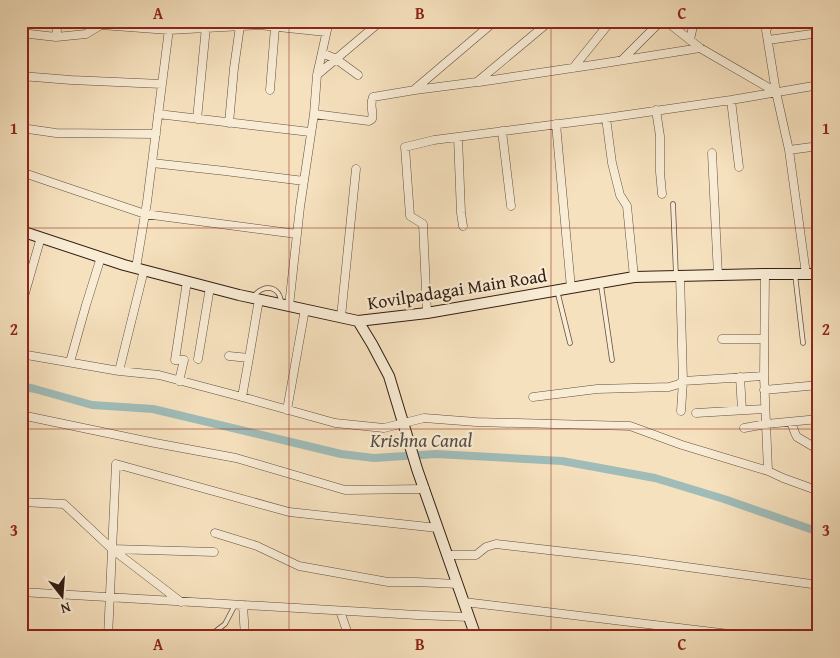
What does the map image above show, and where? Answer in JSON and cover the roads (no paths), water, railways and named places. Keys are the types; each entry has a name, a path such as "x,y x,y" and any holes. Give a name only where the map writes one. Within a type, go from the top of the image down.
{"street":[{"path":"56,37 58,21"},
{"path":"119,371 140,269 145,214 170,21"},
{"path":"285,305 314,114 317,75 328,21"},
{"path":"317,75 381,21"},
{"path":"415,90 495,21"},
{"path":"477,82 550,21"},
{"path":"573,68 611,21"},
{"path":"622,60 661,21"},
{"path":"666,21 700,48 776,92"},
{"path":"690,40 694,21"},
{"path":"771,21 766,30 776,92 790,150 800,274"},
{"path":"21,33 56,37 86,34 101,23 133,24 169,30 259,25 326,32"},
{"path":"229,122 240,26"},
{"path":"197,119 206,27"},
{"path":"270,90 275,27"},
{"path":"768,40 819,33"},
{"path":"314,114 369,121 373,117 371,103 373,96 700,48"},
{"path":"322,53 336,59 358,75"},
{"path":"21,76 162,84"},
{"path":"427,313 423,224 410,216 405,147 434,140 606,118 819,85"},
{"path":"731,100 740,167"},
{"path":"656,110 660,136 662,194"},
{"path":"158,114 310,132"},
{"path":"606,118 612,163 620,195 627,206 634,276"},
{"path":"556,124 571,288"},
{"path":"21,128 56,133 156,134"},
{"path":"502,132 510,206"},
{"path":"458,137 463,226"},
{"path":"790,150 819,146"},
{"path":"712,153 718,275"},
{"path":"152,163 225,170 304,181"},
{"path":"341,317 356,170"},
{"path":"21,172 145,214 297,234"},
{"name":"Kovilpadagai Main Road","path":"21,231 140,269 358,321 427,313 634,276 819,274"},
{"path":"21,307 41,238"},
{"path":"70,362 101,257"},
{"path":"765,274 764,390 768,471"},
{"path":"678,276 683,382 681,411"},
{"path":"179,381 184,360 175,360 187,281"},
{"path":"198,359 210,287"},
{"path":"242,397 256,298"},
{"path":"287,410 305,309"},
{"path":"358,321 390,376 417,468 476,637"},
{"path":"722,339 764,339"},
{"path":"21,354 119,371 160,375 335,423 384,428 424,418 485,422 630,426 682,445 768,471 819,491"},
{"path":"229,356 249,358"},
{"path":"533,397 597,389 669,387 683,382 764,376"},
{"path":"740,377 742,410"},
{"path":"764,390 819,385"},
{"path":"696,413 765,409"},
{"path":"21,415 236,458 345,490 424,489"},
{"path":"744,428 819,419"},
{"path":"792,422 797,437 814,447 818,469"},
{"path":"108,637 116,464 288,512 438,528"},
{"path":"21,502 64,504 112,549 182,602"},
{"path":"215,533 257,546 299,566 388,582 458,584"},
{"path":"448,555 476,555 486,547 496,544 819,584"},
{"path":"112,549 214,552"},
{"path":"21,592 417,616 469,617"},
{"path":"464,602 754,637"},
{"path":"239,605 245,637"},
{"path":"340,611 349,637"}],"lane":[{"path":"673,204 678,276"},
{"path":"800,274 803,344"},
{"path":"600,282 612,360"},
{"path":"557,290 570,343"},
{"path":"208,637 225,624 239,605"}],"waterway":[{"name":"Krishna Canal","path":"21,386 92,405 153,409 341,454 374,458 436,454 562,461 655,478 724,499 819,532"}]}
